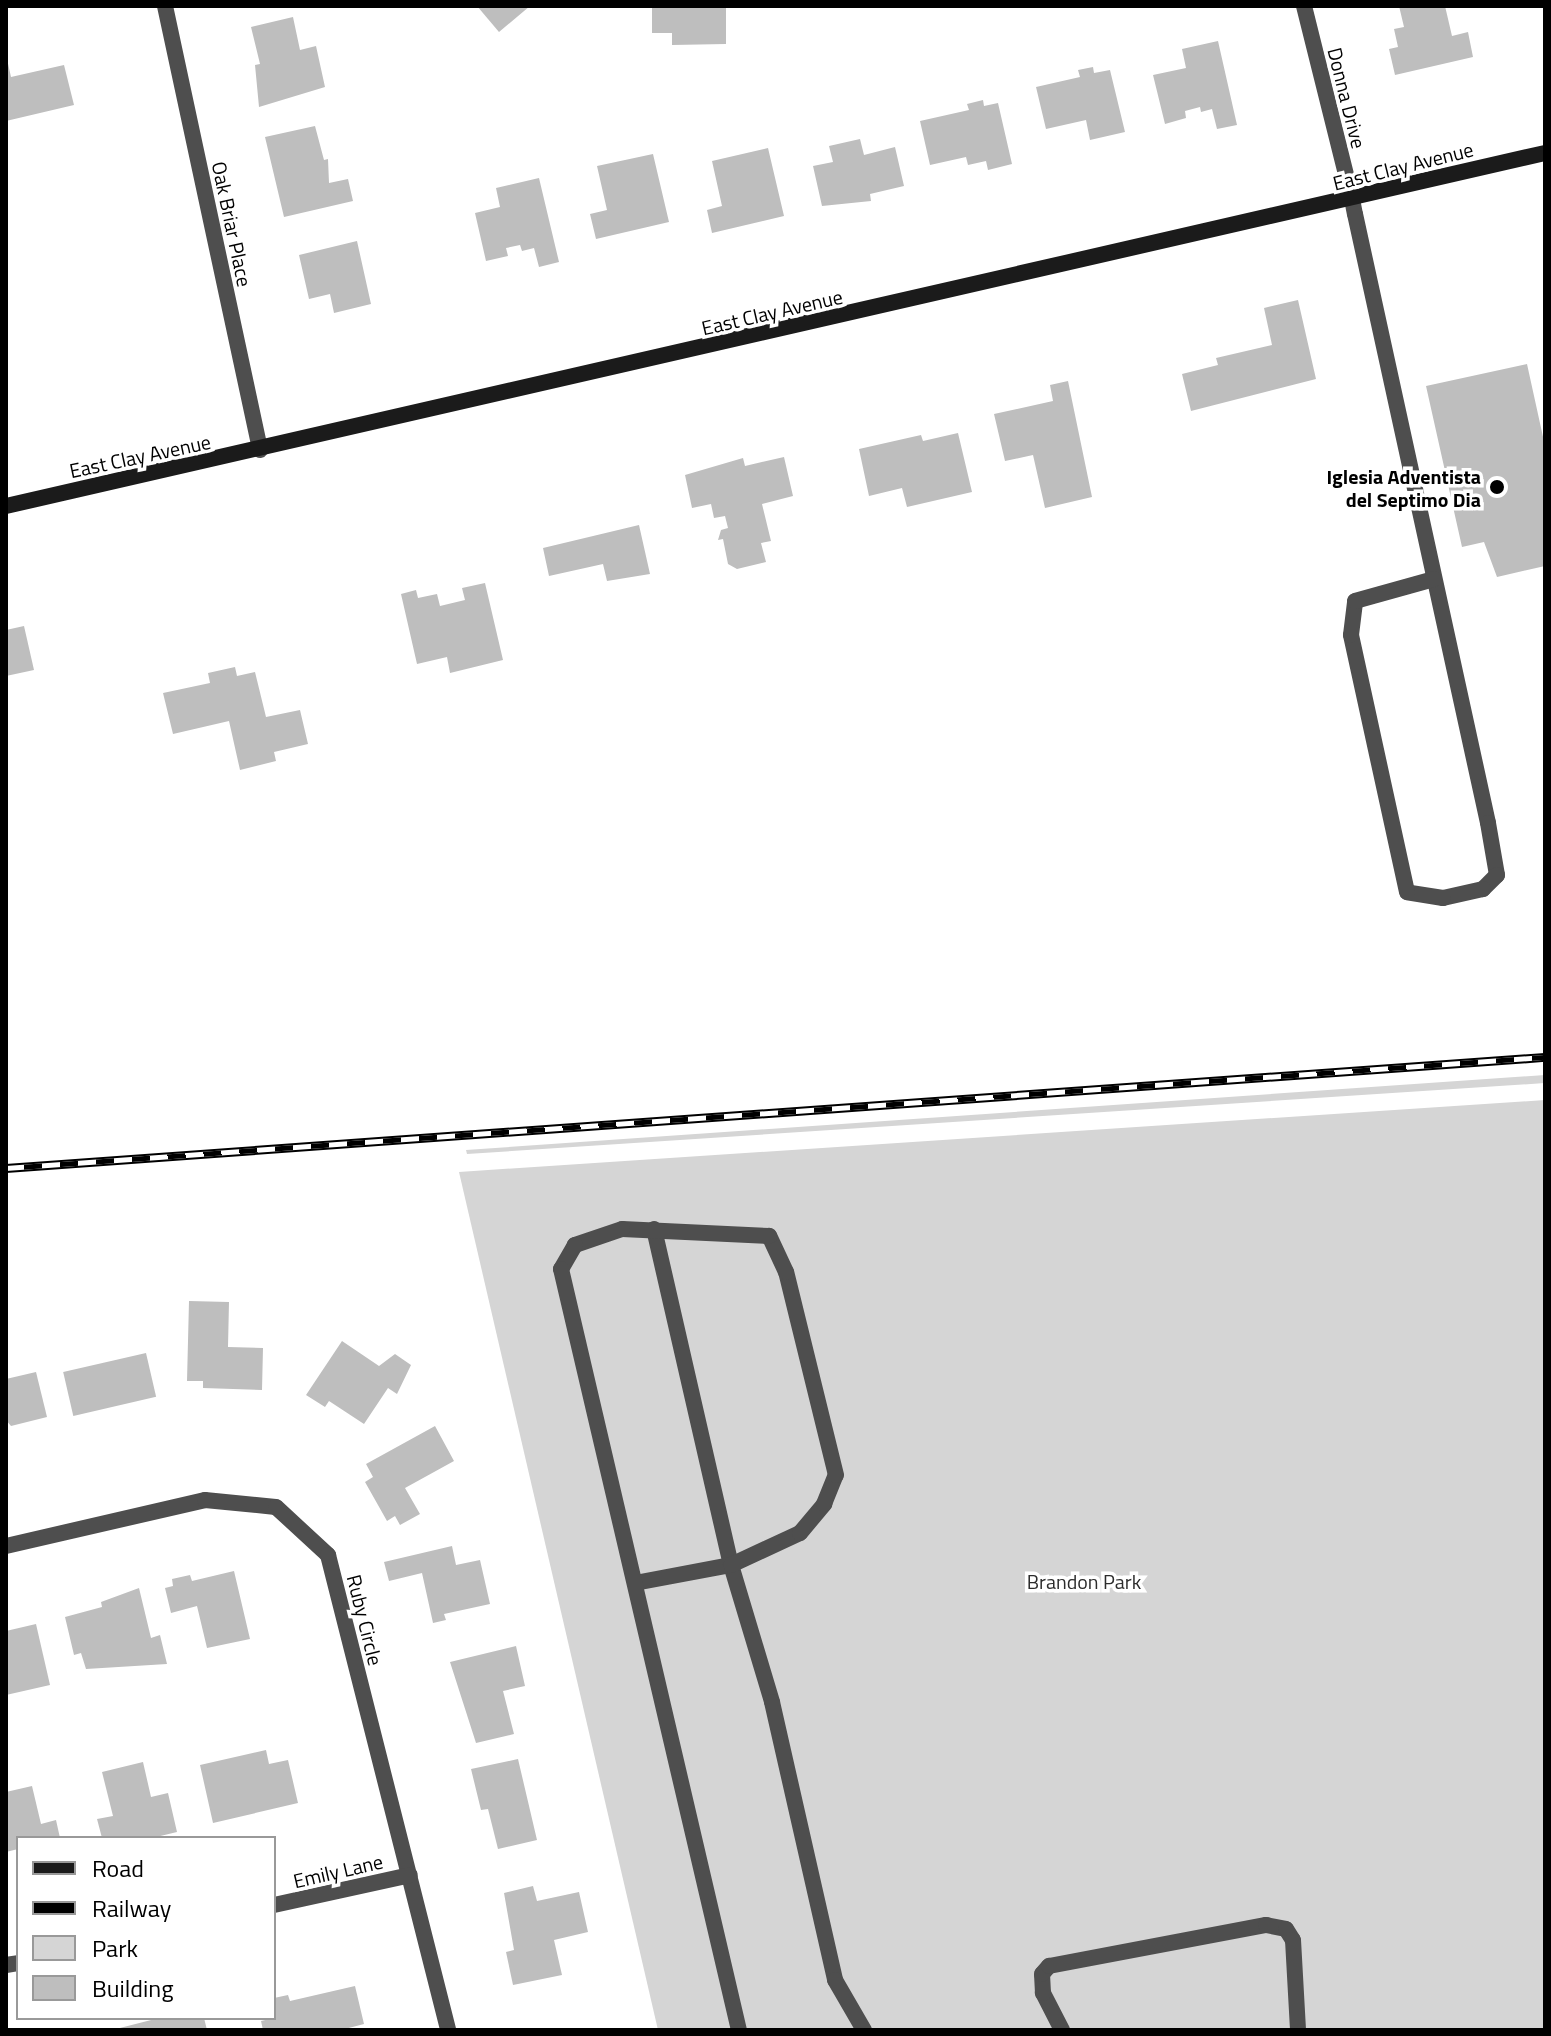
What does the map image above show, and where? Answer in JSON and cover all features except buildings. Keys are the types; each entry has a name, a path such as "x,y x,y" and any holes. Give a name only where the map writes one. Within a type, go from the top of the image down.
{"street":[{"name":"Oak Briar Place","path":"165,6 260,450"},
{"name":"Donna Drive","path":"1304,6 1352,199 1434,579 1497,875 1483,889 1443,898 1407,892 1351,635 1355,601 1434,579"},
{"name":"East Clay Avenue","path":"6,506 1545,153"},
{"path":"635,1583 731,1565 800,1533 824,1504 836,1475 786,1272 769,1236 622,1229 575,1245 561,1269 739,2030"},
{"path":"654,1229 731,1565 772,1702 835,1980 864,2030"},
{"name":"Ruby Circle","path":"6,1546 205,1500 276,1507 328,1555 448,2030"},
{"name":"Emily Lane","path":"276,1905 410,1875"},
{"path":"1062,2030 1043,1993 1042,1974 1049,1966 1266,1925 1286,1929 1293,1940 1298,2030"}],"green space":[{"path":"1545,1075 1545,1083 467,1154 466,1150"},
{"name":"Brandon Park","path":"1545,1100 1545,2030 658,2030 459,1172"}],"railway":[{"path":"6,1168 1545,1057"}],"place":[{"name":"Iglesia Adventista del Septimo Dia","path":"1497,487"}]}
